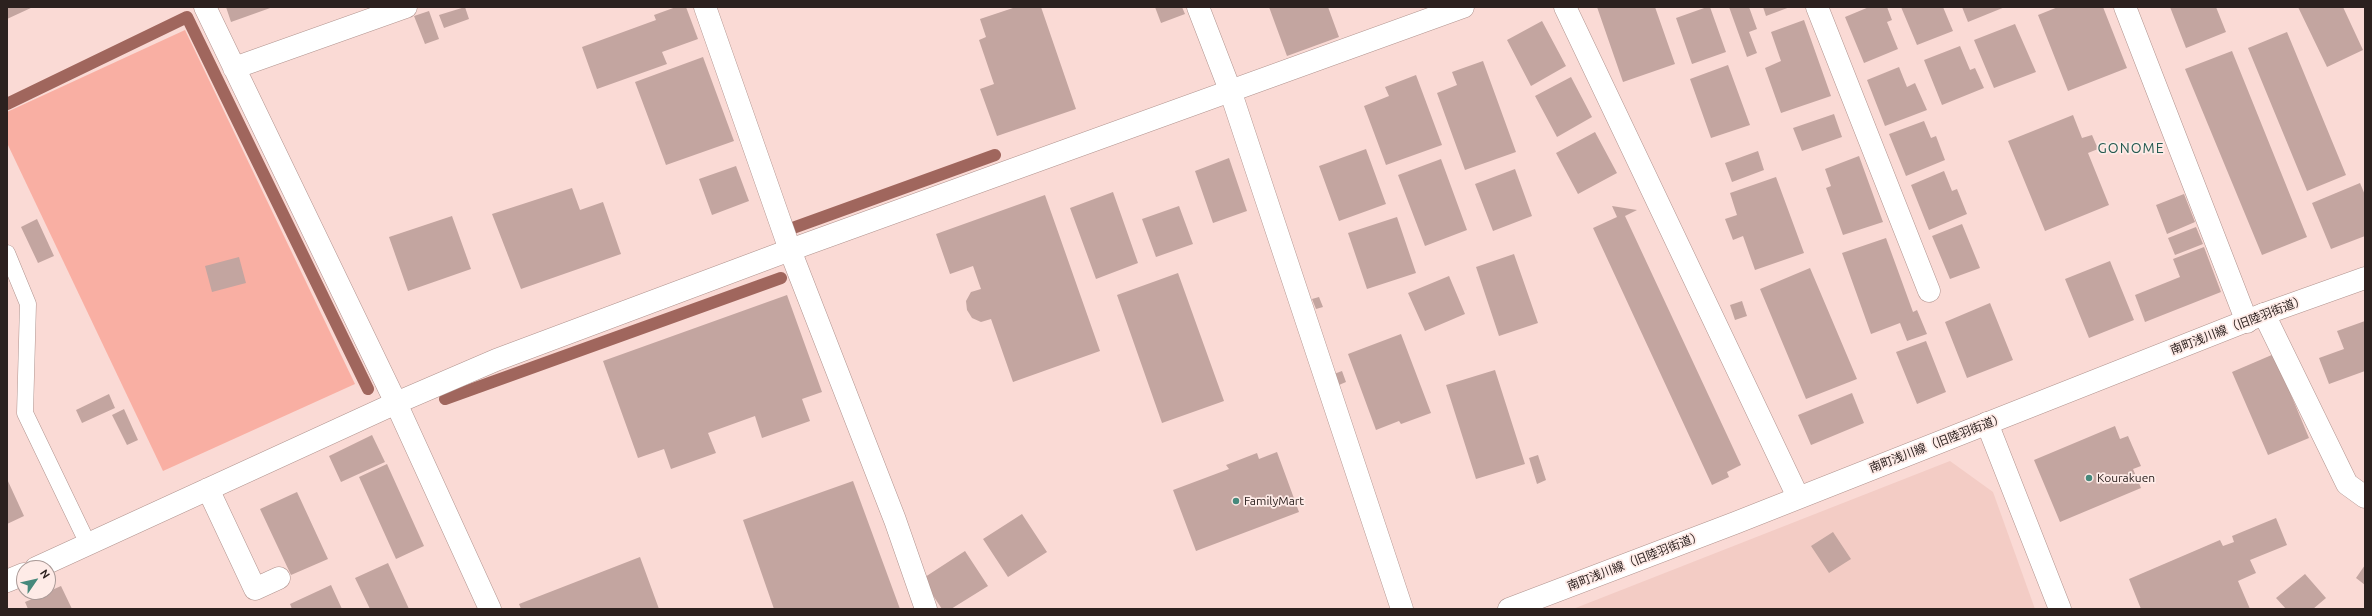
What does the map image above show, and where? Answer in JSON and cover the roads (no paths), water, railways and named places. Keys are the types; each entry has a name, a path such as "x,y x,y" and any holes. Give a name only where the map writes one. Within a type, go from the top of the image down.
{"street":[{"path":"205,7 396,403 490,609"},
{"path":"234,68 406,7"},
{"path":"705,7 790,250 895,520 926,609"},
{"path":"1198,7 1230,90 1402,609"},
{"path":"53,560 396,403 496,360 790,250 1463,7"},
{"path":"1565,7 1798,497"},
{"path":"1816,7 1929,291"},
{"path":"2125,7 2255,318 2347,484 2365,497"},
{"name":"南町浅川線（旧陸羽街道）","path":"1509,609 2255,318 2365,278"},
{"path":"1987,423 2060,609"},
{"path":"208,489 255,589 279,578"}],"lane":[{"path":"7,253 28,304 25,413 88,544"}],"waterway":[{"path":"7,104 187,17 368,389"},
{"path":"790,229 995,155"},
{"path":"445,399 781,278"}],"place":[{"name":"Kourakuen","path":"2089,478"},
{"name":"FamilyMart","path":"1236,501"}],"district":[{"name":"GONOME","path":"2131,148"}]}
